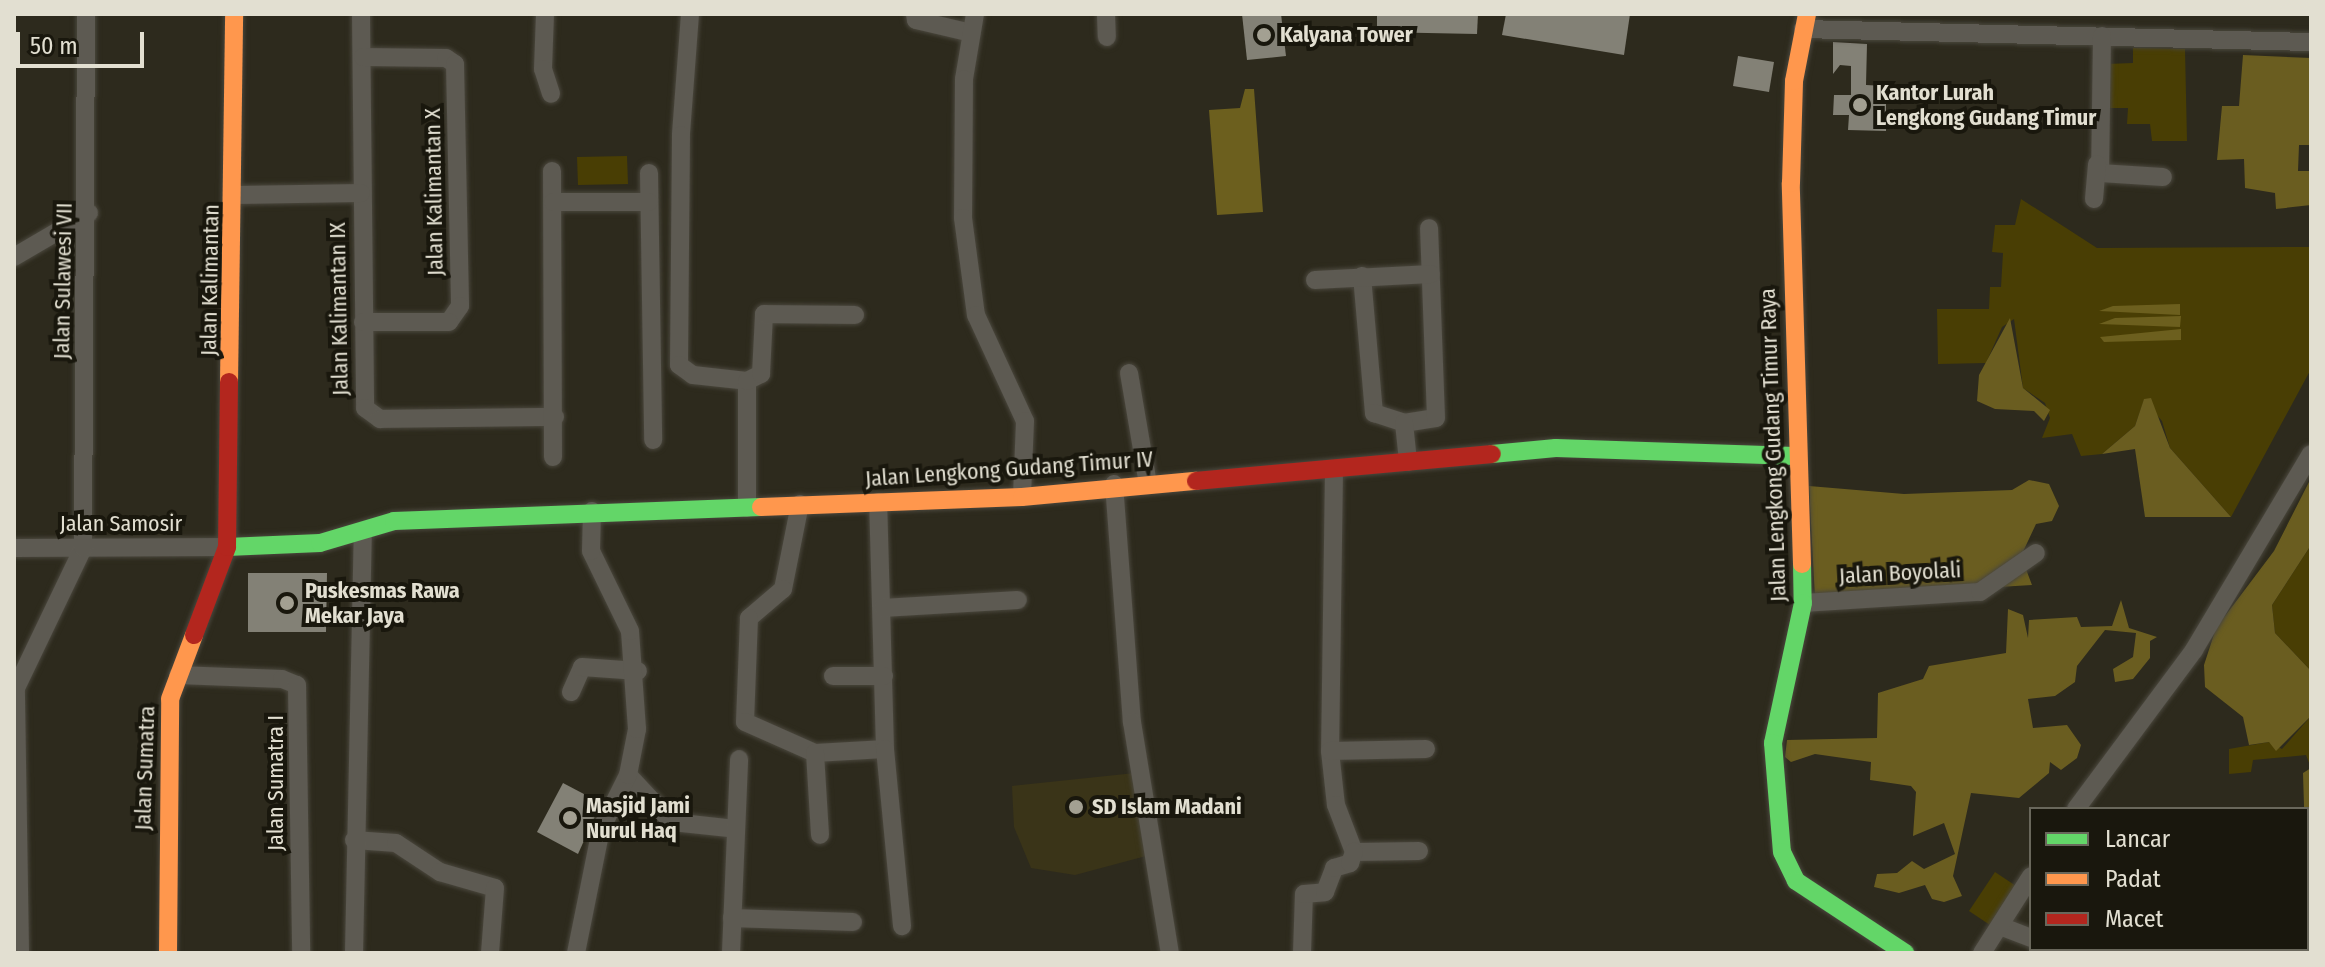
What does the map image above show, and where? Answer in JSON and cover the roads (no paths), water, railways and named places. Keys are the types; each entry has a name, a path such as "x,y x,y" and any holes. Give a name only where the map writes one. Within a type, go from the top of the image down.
{"street":[{"name":"Jalan Sulawesi VII","path":"83,548 89,213 86,14"},
{"name":"Jalan Kalimantan","path":"227,547 236,195 234,14"},
{"name":"Jalan Kalimantan IX","path":"361,14 363,322 370,415 555,417"},
{"path":"545,14 543,69 551,94"},
{"path":"690,14 681,135 679,365 693,375 747,381 761,374 764,314 855,315"},
{"path":"915,14 916,20 971,33"},
{"path":"975,14 961,123 971,300 1022,406 1022,497"},
{"path":"1106,14 1113,37 1118,14"},
{"path":"1805,21 2102,36 2311,42"},
{"name":"Jalan Lengkong Gudang Timur Raya","path":"1805,21 1792,118 1795,456 1803,603 1773,743 1782,852 1796,881 1905,953"},
{"path":"2094,199 2102,36"},
{"name":"Jalan Kalimantan X","path":"363,57 446,58 455,64 460,306 449,322 363,322"},
{"path":"2097,164 2110,177 2163,177"},
{"path":"552,171 553,457"},
{"path":"649,173 653,440"},
{"path":"236,195 361,193"},
{"path":"553,202 649,202"},
{"path":"14,257 89,213"},
{"path":"1362,276 1371,407 1381,418 1404,423 1436,418 1439,411 1429,228"},
{"path":"1315,280 1431,274"},
{"path":"1129,373 1148,484"},
{"path":"747,381 747,508"},
{"path":"1404,423 1408,462"},
{"name":"Jalan Lengkong Gudang Timur IV","path":"227,547 294,547 363,533 394,521 592,511 1022,497 1114,484 1334,470 1556,448 1795,456"},
{"path":"2077,807 2194,650 2311,454"},
{"path":"1302,953 1304,894 1325,892 1334,868 1350,863 1354,852 1336,805 1330,751 1334,470"},
{"path":"1114,484 1132,722 1170,953"},
{"path":"878,502 885,749 902,926"},
{"path":"800,504 783,589 749,618 745,722 815,753 885,749"},
{"path":"576,953 601,829 628,775 637,729 638,671 630,631 591,551 592,511"},
{"path":"354,953 354,840 363,533"},
{"name":"Jalan Samosir","path":"14,548 227,547"},
{"name":"Jalan Sumatra","path":"168,953 166,726 178,675 227,547"},
{"path":"20,953 15,688 83,548"},
{"name":"Jalan Boyolali","path":"1803,603 1980,592 2036,553"},
{"path":"883,608 1018,600"},
{"path":"571,692 582,667 638,671"},
{"name":"Jalan Sumatra I","path":"178,675 282,679 297,685 301,953"},
{"path":"833,676 884,676"},
{"path":"1330,751 1426,749"},
{"path":"815,753 820,835"},
{"path":"731,953 739,759"},
{"path":"628,775 672,822 736,829"},
{"path":"354,840 396,843 440,872 495,888 490,953"},
{"path":"1354,852 1419,851"},
{"path":"1982,953 2029,879"},
{"path":"732,918 853,922"},
{"path":"2000,926 2029,937"}],"place":[{"name":"Kalyana Tower","path":"1264,35"},
{"name":"Kantor Lurah Lengkong Gudang Timur","path":"1860,105"},
{"name":"Puskesmas Rawa Mekar Jaya","path":"287,603"},
{"name":"SD Islam Madani","path":"1076,807"},
{"name":"Masjid Jami Nurul Haq","path":"570,818"}]}
